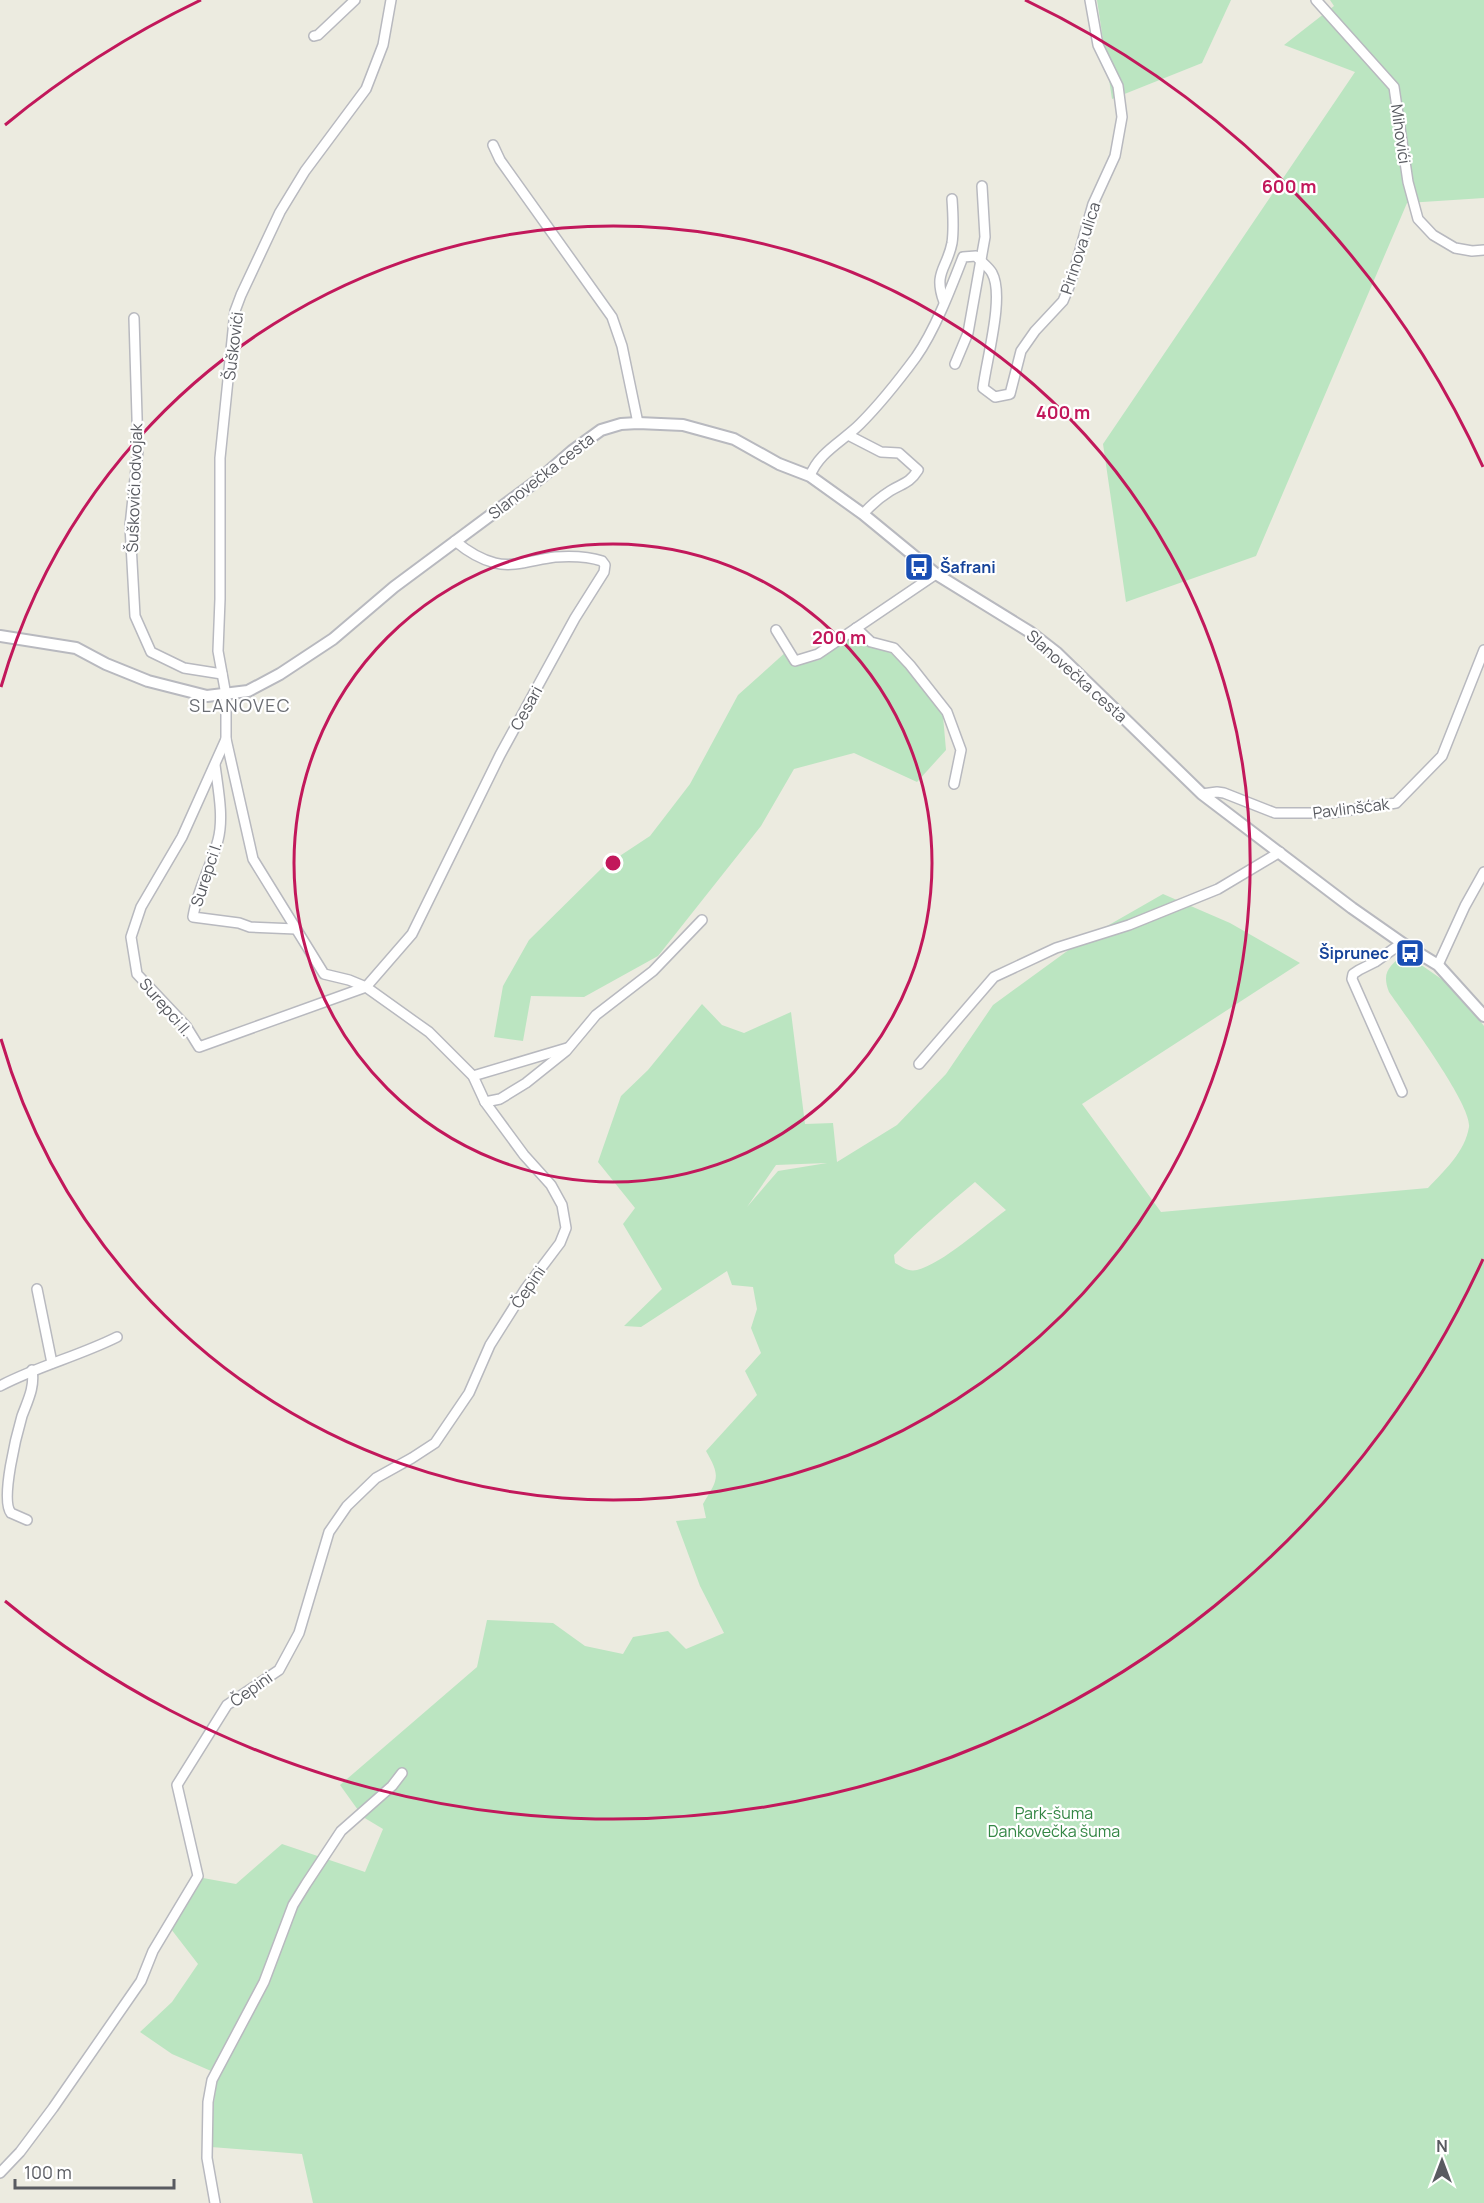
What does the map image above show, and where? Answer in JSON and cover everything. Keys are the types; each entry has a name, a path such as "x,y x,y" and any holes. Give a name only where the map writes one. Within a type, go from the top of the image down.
{"street":[{"path":"314,36 318,35 355,0"},
{"name":"Šuškovići","path":"226,695 218,651 220,458 235,311 280,212 305,171 366,89 383,45 391,0"},
{"name":"Pirinova ulica","path":"981,261 992,272 997,302 982,388 995,397 1010,394 1021,351 1035,331 1063,301 1071,282 1093,204 1115,156 1122,117 1118,86 1098,45 1090,0"},
{"name":"Mihovići","path":"1316,0 1394,87 1408,182 1418,219 1433,235 1455,248 1472,251 1484,250"},
{"path":"493,146 500,160 612,317 622,346 638,423"},
{"path":"955,364 968,333 985,237 982,186"},
{"path":"944,302 939,287 944,264 952,244 952,200"},
{"path":"810,476 815,464 827,451 848,435 917,355 944,302 963,257 976,256 981,261"},
{"name":"Šuškovići odvojak","path":"134,318 138,450 130,526 135,616 151,652 184,668 222,674"},
{"name":"Slanovečka cesta","path":"0,636 76,648 106,664 148,681 207,696 248,691 280,674 333,639 394,587 601,430 621,424 683,425 734,439 779,464 810,476 863,514 936,573 1030,632 1057,653 1202,794 1402,943 1438,965 1484,1016"},
{"path":"848,435 881,452 899,453 918,471 910,482 893,489 874,502 863,514"},
{"name":"Cesari","path":"366,987 412,934 500,755 575,618 604,572 605,565 602,561 582,557 555,557 530,562 497,564 470,554 455,541"},
{"path":"776,630 795,661 818,654 936,573"},
{"path":"856,628 871,642 894,648 910,664 946,712 961,750 954,784"},
{"name":"Pavlinšćak","path":"1202,794 1224,793 1275,813 1331,813 1396,803 1442,756 1484,650"},
{"path":"226,695 226,739 253,859 324,974 366,987 429,1032 473,1076 485,1102 500,1099 526,1083 569,1047 596,1015 653,971 702,921"},
{"name":"Surepci II.","path":"226,739 182,837 141,907 131,937 137,974 178,1017 199,1047 366,987"},
{"name":"Surepci I.","path":"215,763 220,807 219,838 206,878 195,898 193,917 239,923 250,927 296,929"},
{"path":"919,1064 994,977 1056,948 1129,925 1218,889 1280,852"},
{"path":"1438,965 1465,906 1484,872"},
{"path":"1402,943 1359,970 1353,975 1352,980 1402,1092"},
{"path":"473,1076 569,1047"},
{"name":"Čepini","path":"0,2173 20,2152 53,2108 141,1981 153,1951 198,1876 177,1785 227,1705 279,1670 299,1633 329,1532 347,1506 376,1478 435,1443 469,1393 490,1345 526,1288 560,1242 566,1228 562,1205 551,1185 524,1155 485,1102"},
{"path":"37,1288 52,1363"},
{"path":"0,1386 32,1370 98,1347 117,1337"},
{"path":"27,1520 11,1513 6,1502 18,1433 34,1383 32,1370"},
{"path":"215,2203 207,2158 208,2102 212,2080 264,1982 293,1905 341,1831 392,1786 402,1773"}],"green space":[{"path":"1097,0 1231,0 1202,63 1112,99"},
{"path":"1330,0 1484,0 1484,198 1407,203 1256,556 1126,602 1103,444 1355,72 1284,45 1334,6"},
{"path":"853,635 864,645 891,653 919,681 943,716 946,750 917,782 854,753 794,769 761,826 658,956 584,997 531,996 523,1041 494,1037 503,986 529,940 603,867 650,836 690,784 738,695 787,651 792,666 819,660"},
{"name":"Park-šuma Dankovečka šuma","path":"1163,894 1230,923 1300,963 1082,1104 1161,1212 1428,1188 1463,1145 1469,1127 1467,1116 1436,1060 1389,992 1386,979 1388,970 1404,953 1450,985 1484,1026 1484,2203 313,2203 302,2154 211,2147 212,2116 218,2074 172,2054 140,2032 172,2002 198,1964 171,1929 203,1878 236,1884 282,1844 365,1872 383,1829 363,1817 340,1785 477,1667 487,1620 553,1623 585,1646 623,1654 633,1637 668,1631 686,1649 724,1633 700,1586 676,1521 706,1518 703,1504 712,1489 716,1473 706,1451 757,1395 745,1371 761,1353 751,1328 757,1309 753,1287 732,1285 727,1271 641,1327 624,1326 662,1289 623,1224 635,1208 598,1162 621,1096 648,1070 702,1004 722,1025 744,1033 791,1012 805,1124 833,1123 837,1162 897,1125 946,1074 993,1005 1081,941","holes":["827,1163 778,1171 747,1207 776,1165","975,1182 1006,1210 950,1253 927,1266 911,1270 895,1263 894,1255"]}],"place":[{"name":"Šafrani","path":"919,567"},
{"name":"Šiprunec","path":"1410,953"}],"district":[{"name":"SLANOVEC","path":"240,705"}]}
